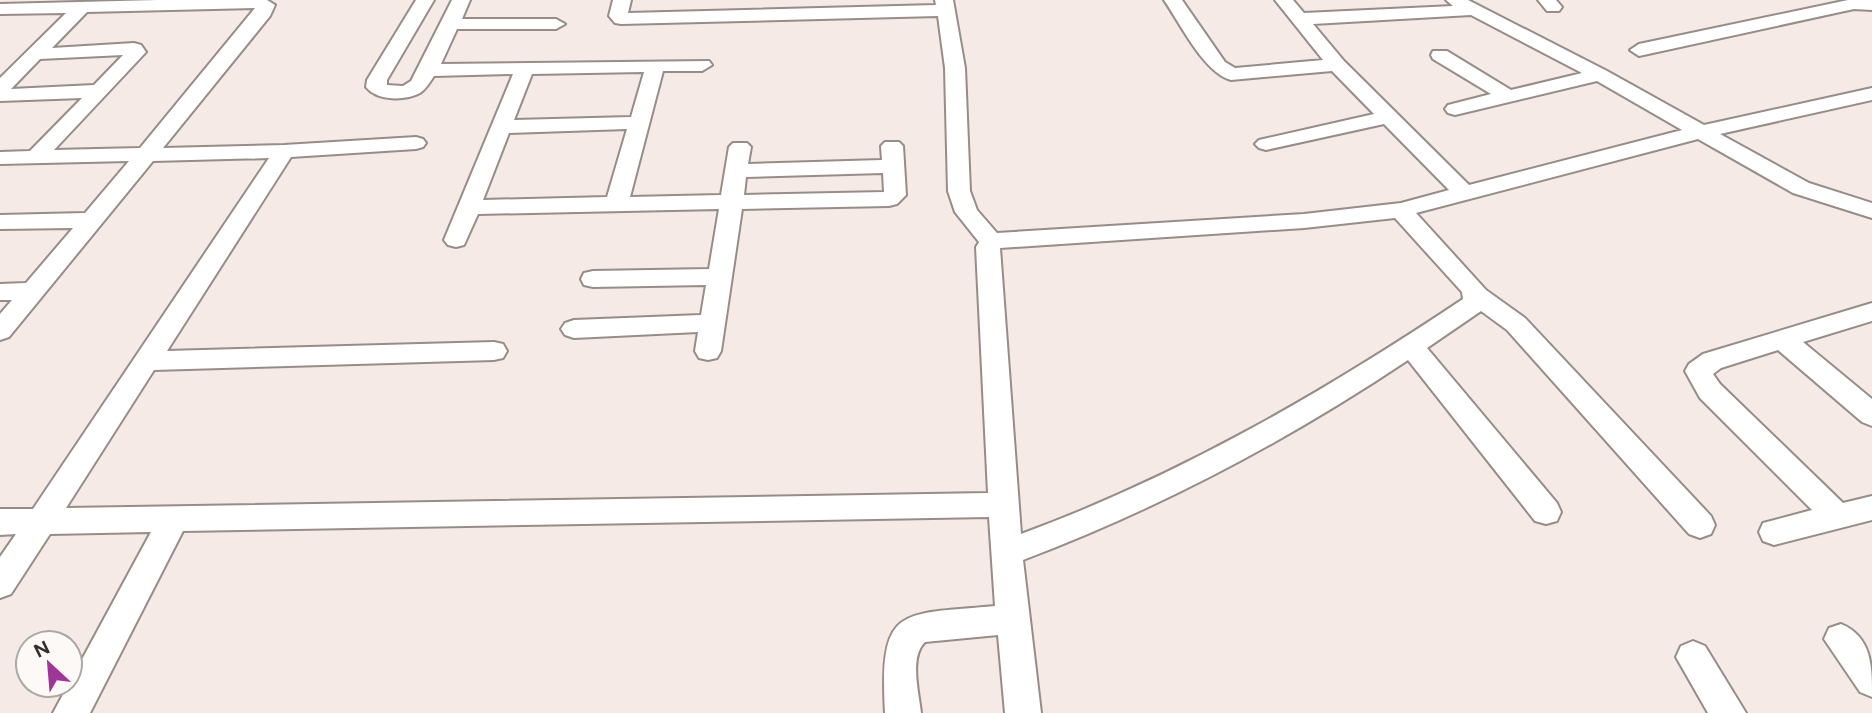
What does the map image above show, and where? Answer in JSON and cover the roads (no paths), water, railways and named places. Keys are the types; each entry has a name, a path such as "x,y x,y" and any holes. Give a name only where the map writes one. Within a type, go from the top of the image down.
{"street":[{"path":"425,0 377,80 376,87 390,92 415,87 461,0"},
{"path":"622,0 618,16 621,19 846,6 945,5 955,68 958,191 966,212 991,241"},
{"path":"1173,0 1218,66 1231,74 1337,65"},
{"path":"1283,0 1337,65 1464,193"},
{"path":"1455,0 1600,75 1801,188 1872,211"},
{"path":"0,9 255,3 266,5 264,12 0,331"},
{"path":"1639,50 1854,4 1870,3"},
{"path":"0,89 81,8"},
{"path":"1300,19 1473,10"},
{"path":"450,24 556,24"},
{"path":"36,54 137,50 36,157"},
{"path":"1440,55 1511,98"},
{"path":"426,70 702,65"},
{"path":"616,206 655,67"},
{"path":"456,240 524,70"},
{"path":"1455,109 1600,75"},
{"path":"0,96 99,91"},
{"path":"991,241 1304,221 1401,210 1701,132 1872,94"},
{"path":"1266,144 1388,117"},
{"path":"500,127 638,123"},
{"path":"0,158 284,151 416,143"},
{"path":"708,351 740,147"},
{"path":"0,584 284,151"},
{"path":"468,207 730,204 889,199 895,195 892,156 736,171"},
{"path":"1401,210 1472,287 1477,296 1516,324 1700,525"},
{"path":"0,222 90,220"},
{"path":"991,241 988,247 1003,505 1023,713"},
{"path":"593,279 719,277"},
{"path":"0,292 32,291"},
{"path":"1008,552 1105,515 1321,406 1474,304 1477,296"},
{"path":"1836,515 1710,391 1698,371 1712,361 1872,312"},
{"path":"574,329 712,323"},
{"path":"1783,340 1872,415"},
{"path":"1412,347 1546,512"},
{"path":"145,361 494,351"},
{"path":"0,522 1003,505"},
{"path":"1774,531 1872,508"},
{"path":"71,713 175,517"},
{"path":"903,713 901,648 910,632 918,628 1012,619"},
{"path":"1841,639 1872,681"},
{"path":"1693,657 1728,713"}]}
